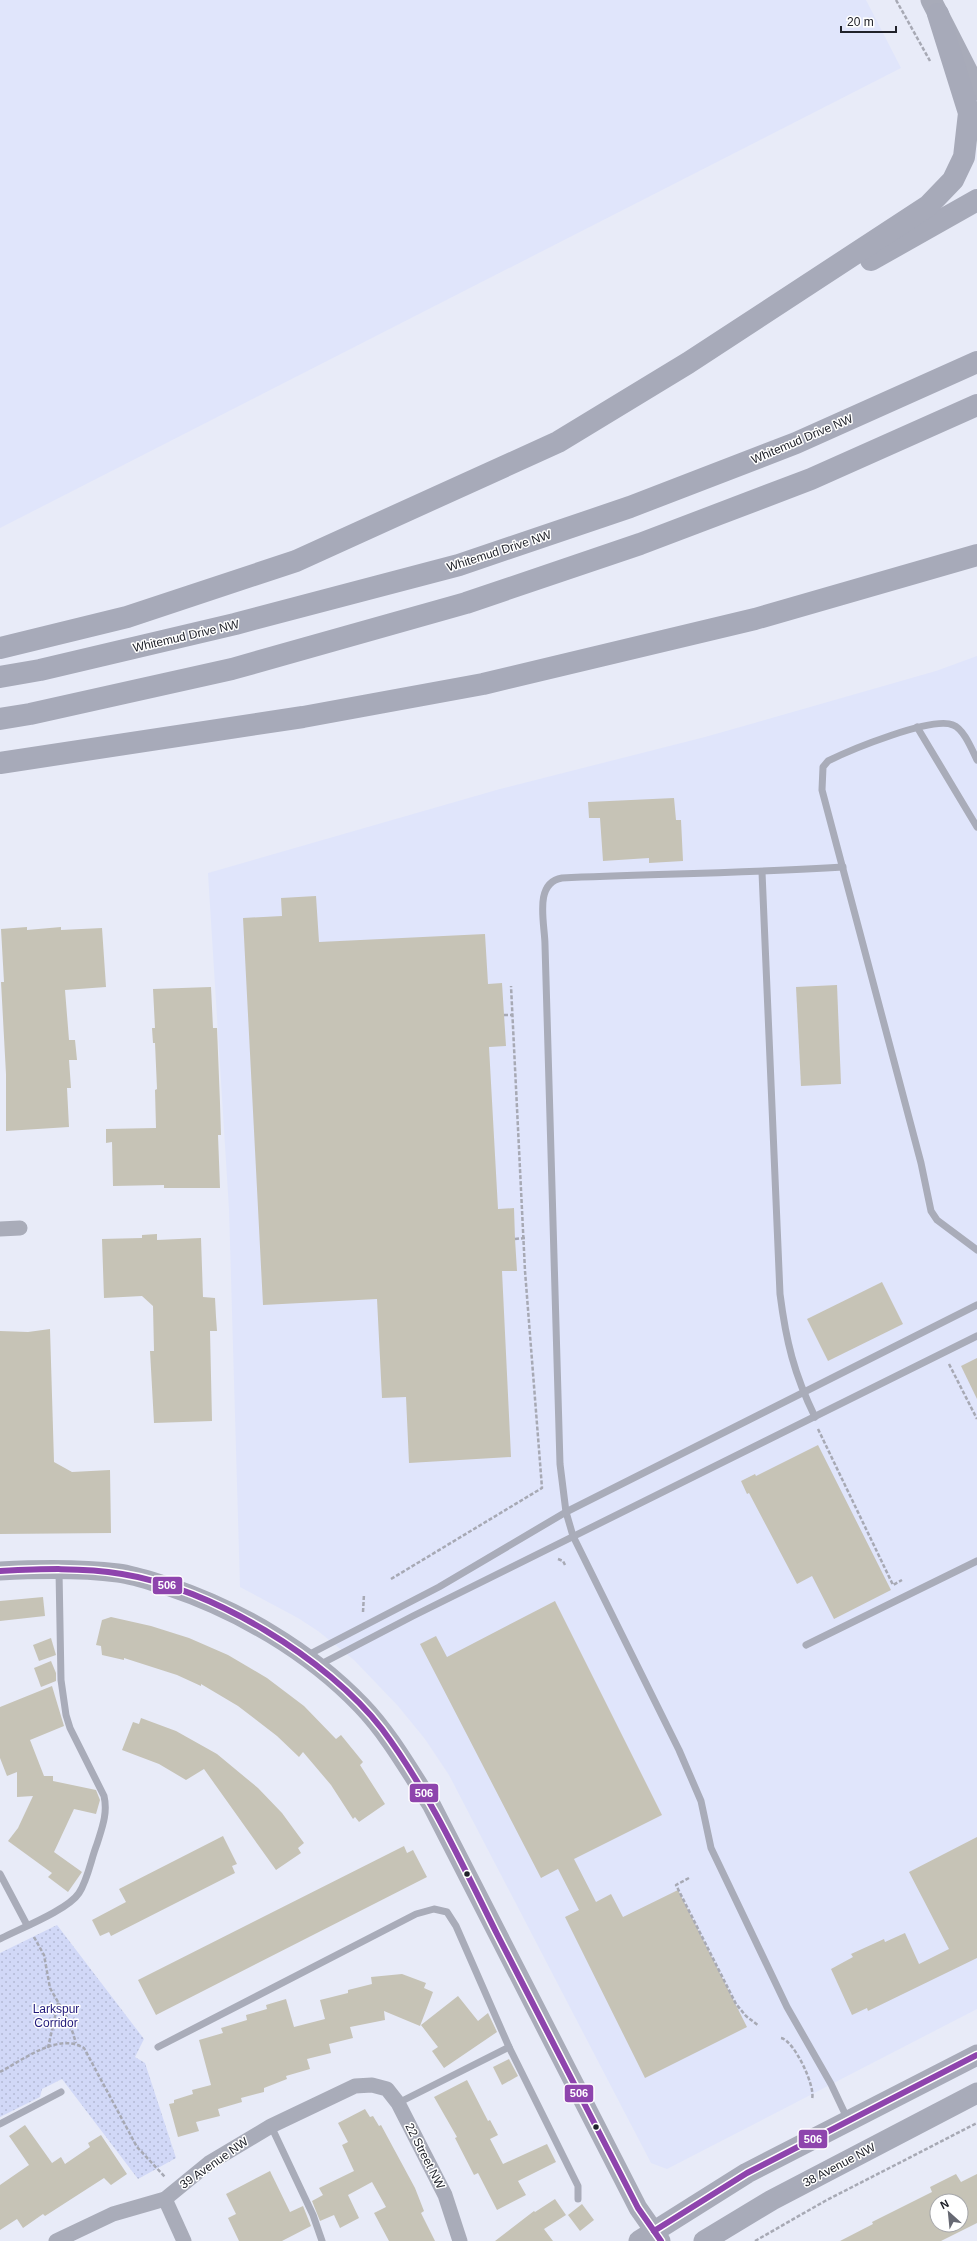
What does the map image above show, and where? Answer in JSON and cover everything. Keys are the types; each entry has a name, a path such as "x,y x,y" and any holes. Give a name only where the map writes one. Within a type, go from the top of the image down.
{"highway":[{"path":"688,363 928,206 953,180 964,157 969,113 935,7"},
{"path":"0,648 127,617 296,561 558,442 688,363 977,200"},
{"name":"Whitemud Drive NW","path":"0,677 40,670 235,624 460,565 630,507 796,443 977,362"},
{"path":"0,719 30,714 232,669 466,603 640,544 811,479 977,405"},
{"path":"0,763 295,719 483,684 755,618 977,555"}],"main road":[{"path":"935,7 977,90"},
{"path":"652,2238 747,2173 977,2055"},
{"name":"38 Avenue NW","path":"704,2241 772,2200 977,2093"}],"street":[{"path":"0,1229 20,1228"},
{"path":"0,1571 59,1568 119,1573 149,1580 203,1598 264,1630 311,1661 361,1705 396,1748 430,1804 652,2238"},
{"name":"39 Avenue NW","path":"56,2241 112,2214 165,2199 230,2149 271,2126 355,2086 372,2085"},
{"name":"22 Street NW","path":"372,2085 387,2089 398,2103 445,2195 460,2241"},
{"path":"165,2199 184,2241"}],"lane":[{"path":"977,760 964,736 955,725 942,722 917,727 838,756 828,761 822,767 822,790 921,1162 931,1211 937,1220 977,1250"},
{"path":"917,727 977,827"},
{"path":"843,867 762,872 562,878 552,882 544,892 542,903 547,980 560,1464 566,1512 573,1536 679,1750 701,1801 711,1848 787,2007 830,2084 848,2121"},
{"path":"762,872 780,1294 789,1352 803,1392 815,1417"},
{"path":"311,1661 566,1512 977,1305"},
{"path":"311,1661 351,1647 977,1336"},
{"path":"806,1645 977,1561"},
{"path":"0,1939 56,1911 74,1898 79,1892 104,1822 104,1796 70,1728 62,1696 59,1568"},
{"path":"0,1874 27,1925"},
{"path":"158,2047 409,1918 434,1909 447,1912 456,1926 509,2047 578,2186 578,2199"},
{"path":"398,2103 509,2047"},
{"path":"0,2124 61,2092"},
{"path":"271,2126 313,2215 322,2241"}],"path":[{"path":"896,0 934,68"},
{"path":"392,1579 542,1488 525,1271 525,1238 511,986"},
{"path":"504,1015 513,1015"},
{"path":"515,1239 525,1238"},
{"path":"949,1363 977,1418"},
{"path":"818,1429 893,1585 902,1580"},
{"path":"357,1615 364,1611 362,1604 364,1594"},
{"path":"689,1878 676,1885 736,2004 746,2016 759,2026"},
{"path":"27,1925 44,1955 50,1988 58,2004 70,2021 76,2043"},
{"path":"48,2048 58,2004"},
{"path":"781,2038 788,2041 808,2073 812,2088 812,2099"},
{"path":"0,2072 63,2042 76,2043 87,2052 137,2147 177,2189"},
{"path":"755,2241 825,2201 977,2123"}],"shaded area":[{"path":"0,0 866,0 901,68 0,528"},
{"path":"977,656 977,2009 667,2169 651,2163 449,1775 425,1739 398,1706 354,1660 318,1631 298,1618 240,1587 229,1209 208,873 500,789 705,737 936,671"}],"green space":[{"name":"Larkspur Corridor","path":"57,1925 144,2039 135,2057 145,2063 176,2158 138,2179 62,2079 42,2089 40,2097 0,2117 0,1953"}],"building":[{"path":"674,798 676,820 681,820 683,861 649,863 649,858 603,861 600,818 589,818 588,802"},
{"path":"316,896 319,942 485,934 488,984 502,983 506,1046 489,1047 498,1209 514,1208 517,1271 502,1271 511,1457 409,1463 406,1397 382,1398 377,1299 263,1305 243,918 282,916 281,898"},
{"path":"27,927 27,930 61,927 61,930 102,928 106,987 65,990 69,1040 75,1040 77,1060 69,1060 71,1088 67,1088 69,1127 6,1131 6,1074 1,982 4,982 1,929"},
{"path":"837,985 841,1084 801,1086 796,987"},
{"path":"211,987 213,1028 217,1028 221,1135 218,1135 220,1188 164,1188 164,1185 113,1186 112,1142 106,1143 106,1129 156,1128 155,1090 157,1089 155,1043 153,1043 152,1028 155,1028 153,989"},
{"path":"157,1234 157,1240 201,1238 203,1297 215,1298 217,1331 210,1331 212,1421 154,1423 150,1351 154,1351 153,1306 142,1296 104,1298 102,1239 142,1238 142,1235"},
{"path":"882,1282 903,1324 828,1361 807,1319"},
{"path":"50,1329 54,1462 72,1472 110,1470 111,1533 0,1534 0,1331 28,1332"},
{"path":"977,1358 977,1399 961,1366"},
{"path":"818,1445 891,1590 834,1619 812,1576 797,1584 749,1493 747,1494 741,1481 755,1474 756,1476"},
{"path":"43,1597 45,1616 0,1621 0,1601"},
{"path":"555,1601 662,1815 574,1859 596,1902 611,1894 623,1917 678,1890 747,2027 645,2078 565,1917 579,1910 558,1869 541,1878 420,1644 436,1636 447,1657"},
{"path":"111,1617 151,1626 189,1638 228,1655 267,1678 304,1706 336,1739 341,1735 363,1762 360,1765 385,1804 359,1822 355,1817 353,1819 331,1785 303,1752 299,1757 277,1736 238,1706 201,1684 201,1686 177,1675 124,1658 124,1660 102,1655 101,1646 96,1645 102,1620"},
{"path":"51,1638 56,1655 39,1661 33,1645"},
{"path":"51,1661 56,1673 56,1681 41,1687 34,1668"},
{"path":"52,1686 64,1726 30,1740 44,1776 53,1776 53,1781 96,1790 100,1800 96,1814 74,1809 54,1852 82,1872 68,1892 48,1877 52,1873 8,1841 18,1828 33,1796 17,1797 17,1772 7,1776 0,1758 0,1707"},
{"path":"141,1718 176,1731 217,1754 258,1788 282,1813 304,1843 298,1848 301,1853 276,1870 204,1769 186,1780 159,1764 122,1750 133,1722 139,1724"},
{"path":"223,1836 237,1864 232,1866 235,1873 111,1936 109,1932 100,1936 92,1920 126,1902 119,1889"},
{"path":"977,1837 977,1958 868,2011 867,2008 852,2015 831,1969 853,1957 851,1954 884,1939 885,1942 905,1933 919,1964 949,1949 909,1872"},
{"path":"404,1846 407,1853 413,1850 427,1877 156,2015 138,1980"},
{"path":"402,1974 426,1983 424,1988 433,1992 420,2026 384,2011 385,2020 350,2027 353,2038 329,2044 331,2053 307,2059 310,2069 286,2076 287,2079 264,2088 264,2092 241,2098 242,2102 218,2109 220,2116 196,2122 199,2131 178,2137 169,2104 174,2103 174,2100 193,2094 192,2090 211,2085 199,2040 223,2033 221,2028 247,2020 246,2015 267,2009 266,2005 286,1999 294,2027 325,2019 320,2000 348,1993 348,1990 372,1984 371,1977"},
{"path":"458,1996 478,2021 488,2013 497,2032 444,2068 432,2051 438,2047 421,2025"},
{"path":"509,2059 518,2076 502,2085 493,2067"},
{"path":"467,2080 488,2121 490,2120 498,2135 490,2139 503,2164 547,2144 556,2162 518,2181 526,2195 497,2210 478,2173 474,2175 455,2138 457,2137 434,2097"},
{"path":"365,2109 370,2117 373,2116 379,2126 381,2125 415,2188 424,2211 421,2213 435,2241 389,2241 374,2213 386,2207 372,2182 348,2195 359,2218 340,2228 334,2215 320,2221 312,2201 323,2195 319,2188 354,2171 342,2145 348,2142 338,2123"},
{"path":"25,2125 52,2163 61,2157 65,2164 90,2147 88,2143 101,2135 127,2174 111,2185 104,2178 45,2216 43,2214 23,2228 17,2219 0,2230 0,2185 29,2165 9,2136"},
{"path":"270,2171 290,2212 303,2206 311,2226 282,2241 239,2241 228,2218 236,2214 226,2194"},
{"path":"956,2174 961,2182 977,2174 977,2223 969,2227 969,2193 930,2193 932,2192 930,2187"},
{"path":"929,2194 929,2233 957,2233 941,2241 840,2241 873,2224 872,2222"},
{"path":"555,2199 566,2215 544,2229 553,2241 495,2241 534,2211 535,2212"},
{"path":"582,2204 594,2220 580,2231 568,2215"}],"transit line":[{"name":"506","path":"0,1571 61,1569 92,1570 122,1574 156,1582 192,1594 229,1610 265,1630 299,1652 331,1677 359,1703 382,1729 399,1753 430,1803 638,2208 661,2241"},
{"name":"506","path":"654,2231 747,2173 977,2055"}]}
